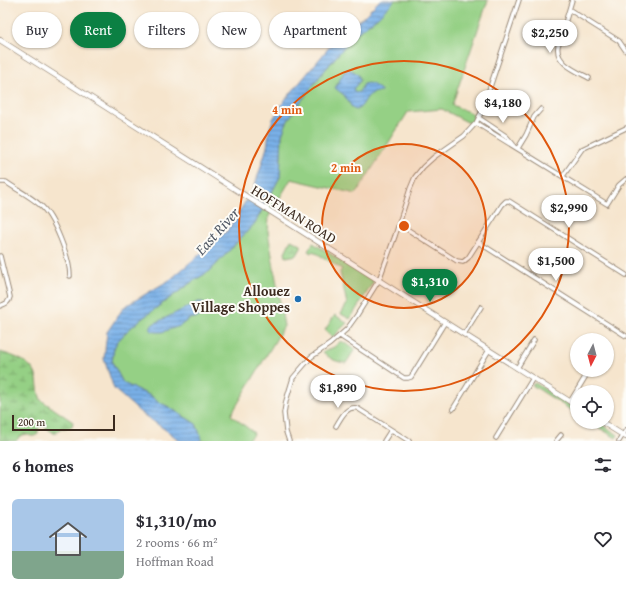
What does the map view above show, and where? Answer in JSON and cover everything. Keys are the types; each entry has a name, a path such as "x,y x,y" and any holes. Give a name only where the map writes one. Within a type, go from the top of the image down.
{"street":[{"path":"289,441 286,432 284,413 293,378 311,357 340,336 357,315 379,280 415,177 434,157 464,136 479,118 519,0"},
{"path":"572,0 558,46 558,53 562,61 589,78"},
{"path":"570,10 619,41 626,51"},
{"name":"HOFFMAN ROAD","path":"0,40 570,402"},
{"path":"518,148 534,117 541,109"},
{"path":"479,118 506,136 513,145"},
{"path":"476,123 607,204 620,184 626,179"},
{"path":"563,176 582,149 626,128"},
{"path":"0,182 6,182 43,207 55,226 70,266 70,276"},
{"path":"399,224 457,261 463,262 468,258 502,204 506,201 512,203 626,275"},
{"path":"478,242 626,336"},
{"path":"0,256 10,297 6,304 0,306"},
{"path":"464,334 482,307"},
{"path":"340,336 404,378 408,378 411,377 445,322"},
{"path":"517,368 534,340"},
{"path":"452,409 489,350"},
{"path":"496,438 533,378"},
{"path":"336,426 347,410 352,407 357,408 409,441"},
{"path":"613,429 624,436"},
{"path":"384,441 391,430"},
{"path":"619,441 624,436 626,430"},
{"path":"556,441 561,434"}],"green space":[{"path":"395,0 488,0 452,105 476,115 471,124 442,109 408,112 356,194 291,179 269,216 268,232 284,326 231,415 254,433 247,441 201,441 202,439 196,424 158,402 151,396 123,383 112,362 114,348 117,341 140,320 193,281 210,271 255,223 280,177 282,135 293,112 343,48 361,48 361,30 379,16"},
{"path":"291,240 301,245 301,248 297,255 286,257 285,252"},
{"path":"313,243 374,281 350,319 341,314 347,304 340,272 342,269 313,251 311,253 308,251"},
{"path":"335,315 347,323 333,337 325,330"},
{"path":"341,341 355,349 346,363 333,360 323,352 334,347"},
{"path":"0,352 23,361 32,368 37,379 41,400 73,422 72,426 69,428 61,428 55,434 44,426 41,426 38,429 38,434 35,436 26,434 16,441 0,441"},
{"path":"535,383 570,405 570,409 532,385"},
{"path":"601,429 609,429 618,435 616,438"}],"water":[{"path":"380,0 395,0 379,16 361,30 361,18"},
{"path":"329,48 343,48 320,76 293,112 286,124 282,135 280,177 255,223 210,271 193,281 140,320 128,330 117,342 114,348 112,362 123,383 151,396 158,402 196,424 202,439 201,441 180,441 141,413 114,389 104,359 107,332 124,307 171,279 227,231 254,188 267,147 269,131 273,119 285,100"},
{"path":"348,69 356,73 360,79 353,89 355,93 359,92 364,84 367,83 382,91 368,96 361,107 357,110 353,109 344,95 335,88 344,72"},
{"path":"198,302 203,302 205,304 202,314 199,317 189,319 180,326 162,332 152,331 150,328 153,324"}],"place":[{"name":"Allouez Village Shoppes","path":"298,299"}],"water label":[{"name":"East River","path":"217,231"}]}
